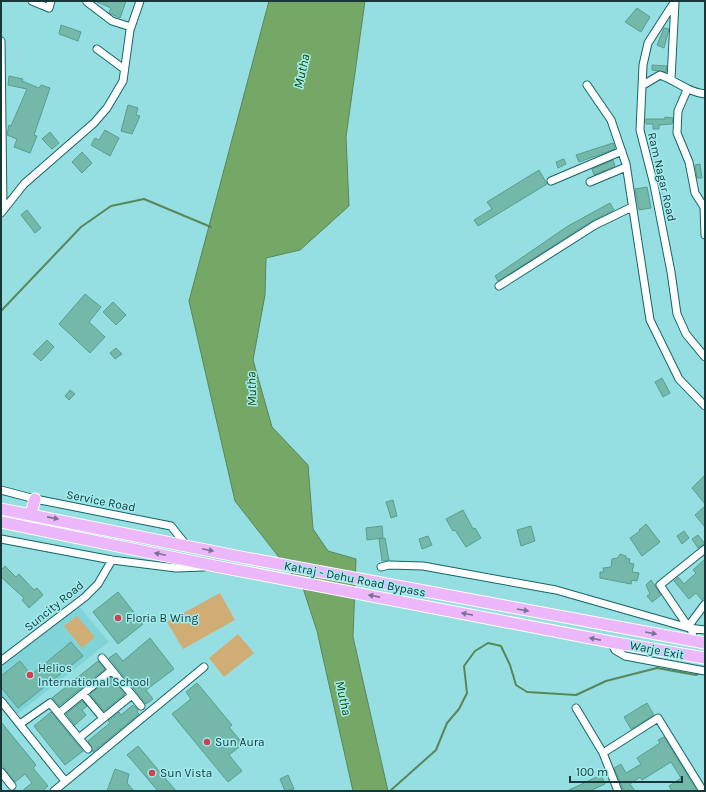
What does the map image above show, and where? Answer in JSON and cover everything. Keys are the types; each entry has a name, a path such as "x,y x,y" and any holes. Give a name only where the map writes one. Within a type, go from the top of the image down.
{"highway":[{"path":"31,514 35,499"},
{"name":"Katraj - Dehu Road Bypass","path":"1,509 241,557 700,642"},
{"name":"Katraj - Dehu Road Bypass","path":"1,522 215,566 611,642 704,658"}],"street":[{"path":"32,1 49,8 51,1"},
{"path":"2,212 24,184 94,123 108,108 123,81 131,28 140,1"},
{"path":"671,79 675,1"},
{"name":"Ram Nagar Road","path":"675,1 648,43 643,65 640,130 654,185 671,272 676,314 686,334 705,357"},
{"path":"87,2 112,21 131,28"},
{"path":"1,41 2,212"},
{"path":"97,49 124,69"},
{"path":"643,85 660,75 671,79 687,90 705,94"},
{"path":"586,85 611,120 622,151 626,167 650,320 679,379 705,406"},
{"path":"687,90 678,111 677,134 689,162 695,193 704,207 705,235"},
{"path":"551,181 622,151"},
{"path":"590,182 626,167"},
{"path":"499,286 595,225 632,206"},
{"name":"Service Road","path":"1,490 35,499 172,526 187,546"},
{"path":"1,539 112,560 176,568 215,566"},
{"path":"700,642 660,585 705,549"},
{"name":"Suncity Road","path":"1,661 85,597 98,584 112,560"},
{"path":"381,567 389,565 423,566 556,590 689,628 705,630"},
{"path":"689,628 690,624 705,604"},
{"name":"Warje Exit","path":"611,642 615,650 625,656 705,671"},
{"path":"102,658 141,706"},
{"path":"54,791 204,667"},
{"path":"58,713 112,670"},
{"path":"83,694 103,718"},
{"path":"79,738 132,695"},
{"path":"1,702 65,781"},
{"path":"20,724 48,703 88,749"},
{"path":"576,708 603,753 618,791"},
{"path":"603,753 658,718 703,791"},
{"path":"1,772 12,786"}],"shaded area":[{"path":"220,593 235,620 183,649 167,622"},
{"path":"78,605 109,642 15,716 1,699 1,663"},
{"path":"77,616 95,637 82,648 64,626"},
{"path":"238,634 254,653 224,677 209,658"}],"water":[{"name":"Mutha","path":"269,1 365,1 346,137 349,206 300,250 266,258 265,295 253,360 272,427 308,465 313,529 328,551 356,559 353,637 388,791 353,791 317,631 303,588 235,501 189,301"}],"building":[{"path":"95,1 126,1 120,18 109,13 111,8"},
{"path":"637,8 650,17 641,32 625,22"},
{"path":"61,25 81,32 78,41 59,34"},
{"path":"664,28 669,29 664,48 657,45"},
{"path":"652,65 667,66 666,72 652,70"},
{"path":"9,76 23,79 22,81 39,88 41,85 50,88 34,135 37,136 30,153 14,147 17,139 7,135 9,125 11,126 27,89 8,85"},
{"path":"128,105 138,108 136,115 140,116 132,134 121,131"},
{"path":"665,117 673,118 672,124 659,125 659,129 653,129 653,124 646,124 646,119 665,119"},
{"path":"105,130 119,138 110,156 91,145 95,138 99,140"},
{"path":"50,132 59,143 52,149 42,139"},
{"path":"613,143 615,149 579,162 576,155"},
{"path":"82,152 92,163 82,173 72,162"},
{"path":"564,159 566,164 558,168 556,162"},
{"path":"613,160 615,166 594,175 592,169"},
{"path":"700,164 702,178 697,178 695,165"},
{"path":"539,170 547,184 478,226 474,220 492,209 487,202"},
{"path":"647,187 651,208 639,210 635,189"},
{"path":"610,203 614,210 592,221 498,281 495,276 568,226"},
{"path":"27,210 41,228 35,233 21,215"},
{"path":"85,294 101,307 89,322 105,337 90,353 59,324"},
{"path":"113,302 126,315 116,325 103,312"},
{"path":"47,340 54,347 41,361 33,354"},
{"path":"116,348 122,354 115,359 110,353"},
{"path":"662,378 670,393 663,397 655,382"},
{"path":"70,390 75,394 69,400 65,396"},
{"path":"705,475 705,504 692,488"},
{"path":"393,500 397,516 391,518 386,502"},
{"path":"705,506 705,527 695,515"},
{"path":"463,510 473,529 475,528 481,538 466,547 455,530 453,531 446,519"},
{"path":"646,524 660,542 642,556 630,538 640,531 639,530"},
{"path":"382,526 383,538 367,540 366,528"},
{"path":"531,526 535,541 521,546 517,530"},
{"path":"684,531 689,538 682,544 677,536"},
{"path":"698,535 705,544 698,548 692,539"},
{"path":"428,536 432,545 422,549 419,539"},
{"path":"385,538 389,560 382,561 379,539"},
{"path":"620,554 630,559 629,563 634,564 632,572 639,573 637,581 632,580 631,584 600,578 600,572 604,572 603,568 611,567 612,559 618,558"},
{"path":"705,559 705,597 702,600 696,593 689,599 674,581 678,577 684,584 696,573 693,570"},
{"path":"5,566 16,577 19,574 34,590 37,588 43,595 29,608 22,600 24,598 1,577 1,570"},
{"path":"651,580 661,595 652,602 647,596 650,594 646,585"},
{"name":"Floria B Wing","path":"118,592 143,624 118,644 93,612"},
{"path":"150,638 174,669 146,690 153,699 146,704 109,658 116,653 123,661"},
{"name":"Helios International School","path":"71,642 83,656 18,708 1,687 1,676 20,661 31,675"},
{"path":"98,661 105,669 59,706 52,698"},
{"path":"111,677 125,694 104,711 90,694"},
{"path":"197,683 232,725 229,727 243,744 229,755 242,771 228,782 172,714 191,699 186,692"},
{"path":"82,701 87,706 82,710 86,715 75,725 66,714"},
{"path":"647,703 654,715 631,729 624,717"},
{"path":"133,705 138,710 137,712 139,714 93,752 88,741 110,723 108,721 119,712 121,715"},
{"path":"51,712 83,751 65,765 34,726"},
{"path":"1,722 36,765 33,768 48,786 42,791 22,791 32,783 25,774 15,782 1,764"},
{"path":"664,737 697,791 672,791 669,786 681,778 671,762 642,780 640,777 630,784 635,791 624,791 614,768 621,764 626,773 641,764 637,758 660,743 658,740"},
{"name":"Sun Vista","path":"138,746 176,791 158,791 127,755"},
{"path":"115,769 129,774 127,783 134,791 107,791"},
{"path":"288,775 294,789 285,791 280,779"},
{"path":"601,775 605,784 590,791 567,791"}],"waterway":[{"path":"1,311 81,227 111,206 144,199 211,227"},
{"path":"390,791 436,750 447,723 459,709 467,693 464,666 475,651 488,643 501,646 510,665 516,685 527,692 576,695 606,681 657,668 696,675 700,673"}],"place":[{"name":"Floria B Wing","path":"118,618"},
{"name":"Helios International School","path":"30,675"},
{"name":"Sun Aura","path":"207,742"},
{"name":"Sun Vista","path":"152,773"}]}
